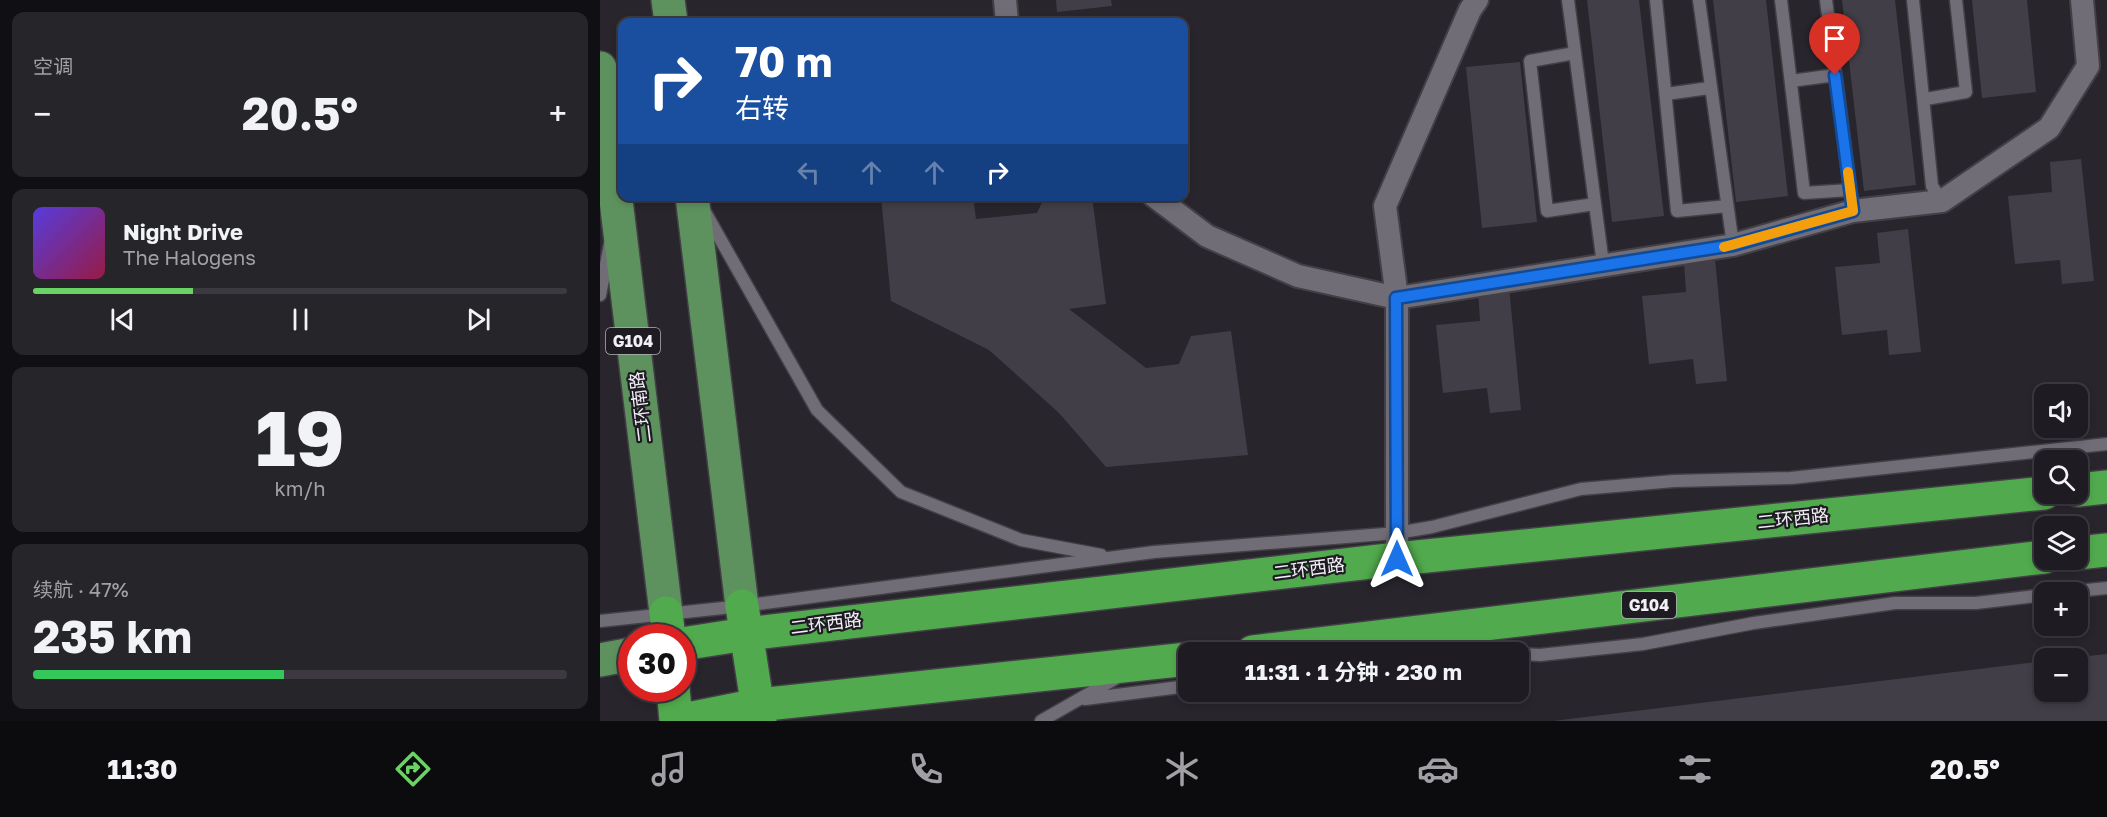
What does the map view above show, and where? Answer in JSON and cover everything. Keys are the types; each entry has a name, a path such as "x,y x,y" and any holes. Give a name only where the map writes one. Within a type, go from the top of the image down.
{"highway":[{"path":"2088,489 2107,487"},
{"name":"二环西路","path":"696,639 744,620 1397,546 2034,494"},
{"path":"2088,552 2107,550"},
{"name":"G104","path":"1336,642 2034,558"},
{"path":"744,620 759,713"},
{"path":"675,702 677,721 759,713 1144,662 1178,660"}],"main road":[{"path":"668,0 670,18"},
{"name":"二环南路","path":"600,68 667,624"},
{"path":"695,201 744,620"},
{"path":"600,660 618,657"}],"street":[{"path":"1005,0 1007,18"},
{"path":"1397,546 1396,298 1385,206 1470,10 1477,0"},
{"path":"1162,201 1207,236 1298,276 1396,298 1733,245 1851,200 1942,201 2049,128 2088,66 2082,0"}],"lane":[{"path":"1568,0 1603,264"},
{"path":"1656,0 1677,211 1727,206"},
{"path":"1699,0 1733,245"},
{"path":"1781,0 1804,193 1851,200 1826,0"},
{"path":"1913,0 1926,99 1932,186 1942,201"},
{"path":"1926,99 1966,92 1956,0"},
{"path":"1575,53 1530,61 1547,211 1595,204"},
{"path":"1791,81 1835,75"},
{"path":"1666,94 1710,88"},
{"path":"697,201 817,410 901,492 1021,540 1114,557"},
{"path":"600,295 617,207"},
{"path":"693,624 744,620 1114,557 1397,546 1432,527 1581,489 1674,481 1791,478 2107,444"},
{"path":"2088,590 2107,588"},
{"path":"1529,655 1643,644 1754,623 1895,603 1976,603 2034,596"},
{"path":"600,621 640,624"},
{"path":"1041,721 1144,662"},
{"path":"1078,700 1178,687"}],"building":[{"path":"1056,0 1111,0 1112,6 1057,12"},
{"path":"1587,0 1639,0 1664,216 1612,222"},
{"path":"1713,0 1766,0 1788,196 1736,202"},
{"path":"1842,0 1895,0 1916,185 1864,191"},
{"path":"1972,0 2027,0 2036,92 1982,98"},
{"path":"1520,62 1537,222 1482,228 1466,67"},
{"path":"2081,159 2094,281 2062,284 2060,260 2015,264 2008,196 2052,192 2050,162"},
{"path":"881,201 974,201 976,219 1037,213 1043,201 1093,201 1106,304 1069,309 1146,368 1179,364 1191,336 1231,331 1248,455 1106,467 1059,413 989,350 891,301"},
{"path":"1908,229 1921,352 1889,355 1887,330 1842,335 1835,267 1880,263 1877,233"},
{"path":"1715,259 1727,381 1696,384 1693,359 1649,364 1642,296 1686,292 1684,262"},
{"path":"1509,287 1521,410 1490,413 1487,388 1443,393 1436,325 1480,321 1478,290"},
{"path":"2107,654 2107,721 1553,721 2034,662 2034,702 2088,702 2088,656"}],"slow traffic":[{"path":"1724,247 1853,211 1848,172"}],"route":[{"path":"1397,559 1396,298 1733,245 1853,211 1835,75"}]}
